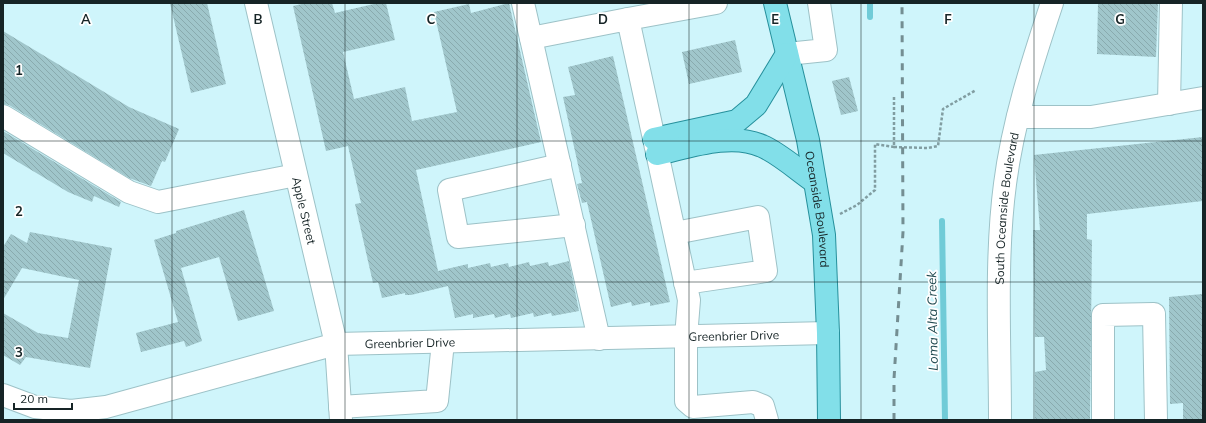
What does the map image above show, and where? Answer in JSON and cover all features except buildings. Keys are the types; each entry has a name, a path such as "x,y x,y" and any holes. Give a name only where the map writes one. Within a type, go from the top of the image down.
{"main road":[{"name":"Oceanside Boulevard","path":"775,3 808,140 822,224 828,333 829,420"},
{"path":"656,146 737,121 756,105 787,54"},
{"path":"656,146 744,140 763,146 815,182"}],"street":[{"name":"Apple Street","path":"256,3 336,344 341,413"},
{"path":"523,3 599,339"},
{"path":"531,38 716,3"},
{"path":"787,54 826,50 819,3"},
{"name":"South Oceanside Boulevard","path":"1000,420 1000,245 1005,184 1024,88 1052,3"},
{"path":"1169,104 1171,3"},
{"path":"628,19 689,300 686,337 686,400 693,407 753,402 763,406 767,420"},
{"path":"1018,117 1091,117 1203,98"},
{"path":"3,116 129,192 158,202 296,175"},
{"path":"560,165 449,190 458,237 574,225"},
{"path":"675,233 758,217 766,271 686,283"},
{"path":"1103,420 1102,315 1154,314 1156,420"},
{"name":"Greenbrier Drive","path":"3,395 42,408 107,414 336,344 828,333"},
{"path":"341,413 437,401 443,342"}],"path":[{"path":"822,224 856,205 875,190 875,144 894,147 928,148 938,146 943,109 976,90"},
{"path":"894,95 894,147"}],"waterway":[{"name":"Loma Alta Creek","path":"870,3 870,17"},
{"name":"Loma Alta Creek","path":"942,221 945,420"}],"railway":[{"path":"894,420 894,379 903,232 902,3"}]}
